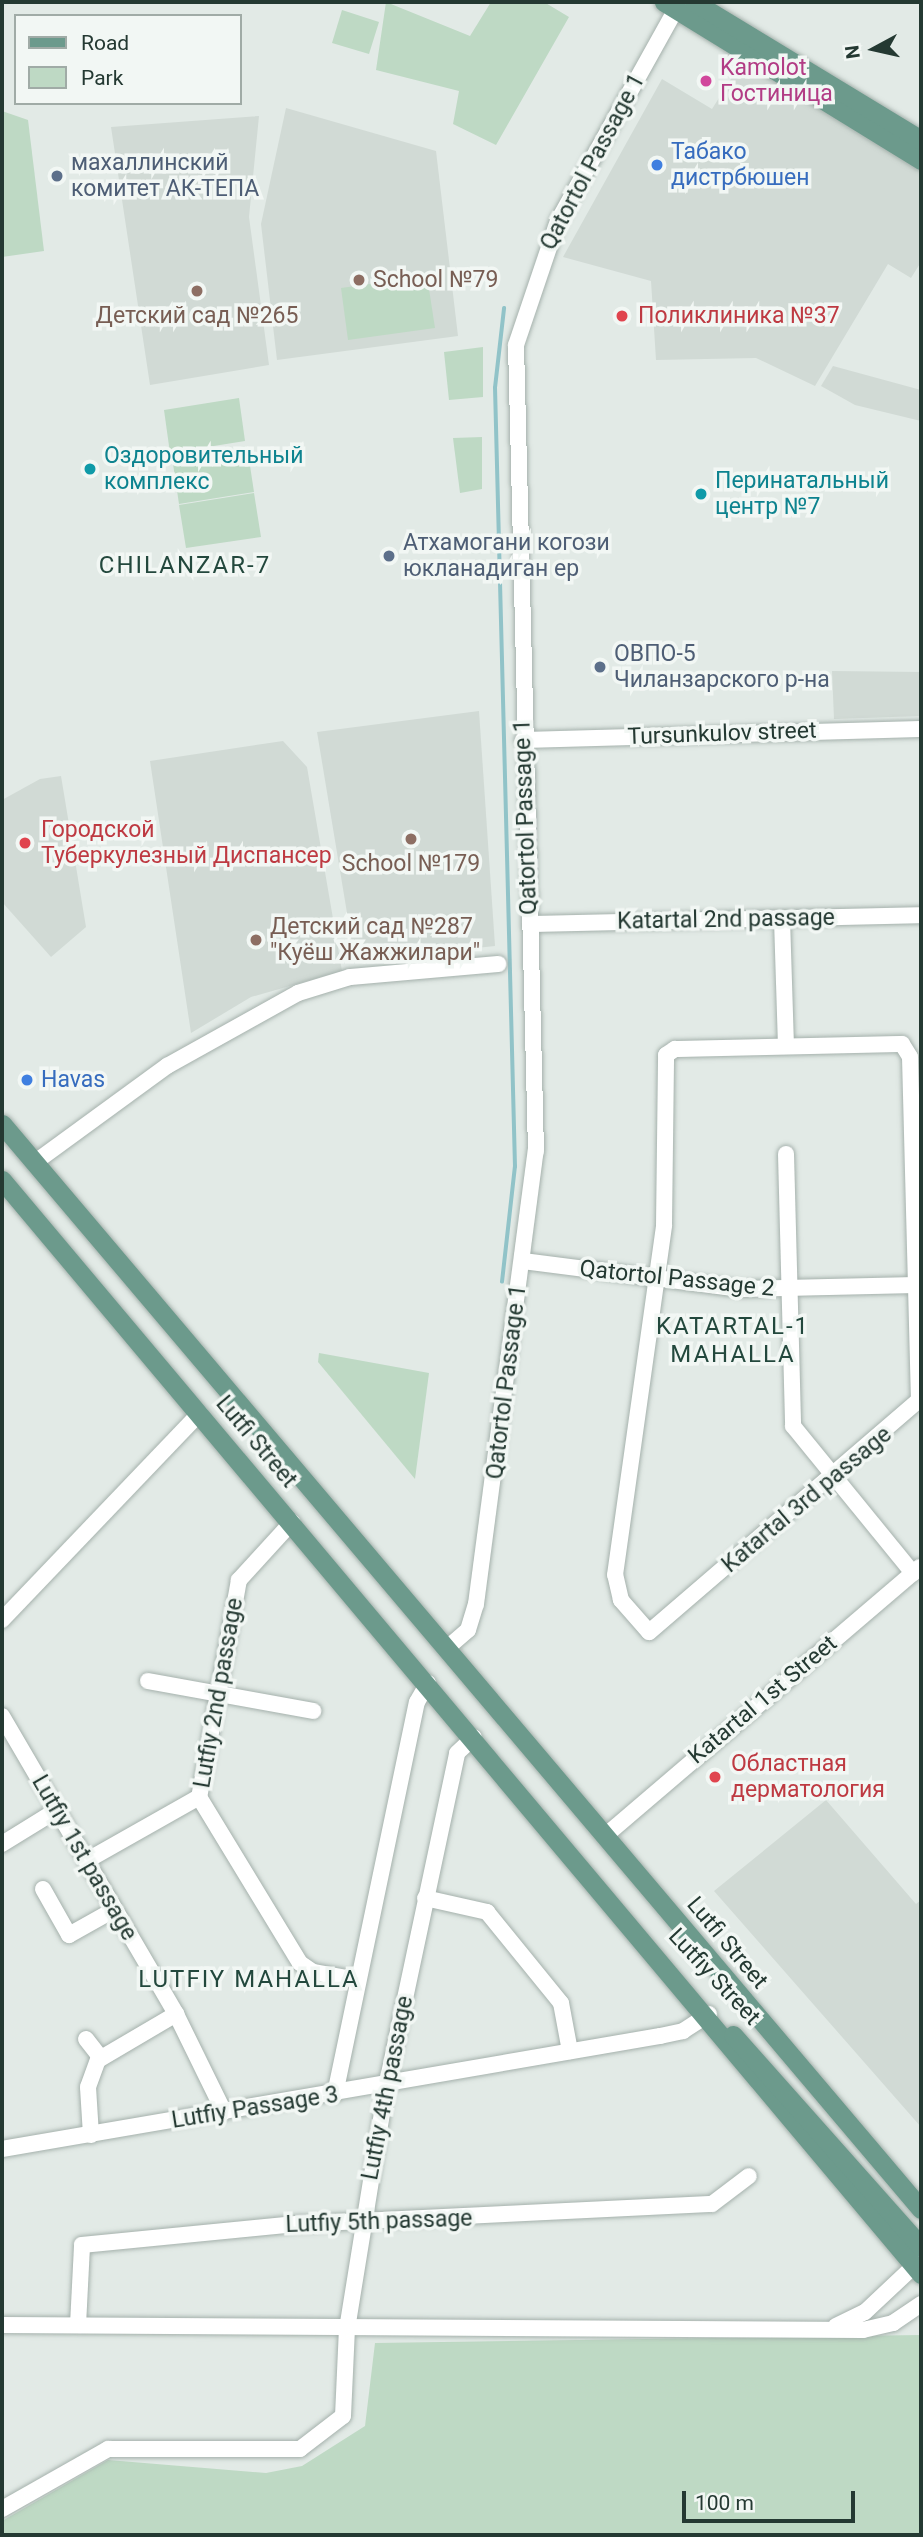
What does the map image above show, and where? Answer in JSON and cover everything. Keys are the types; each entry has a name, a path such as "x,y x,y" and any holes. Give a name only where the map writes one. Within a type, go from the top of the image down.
{"main road":[{"path":"678,3 921,140"},
{"path":"678,3 921,160"},
{"name":"Lutfi Street","path":"2,1124 446,1649"},
{"path":"2,1153 29,1157"},
{"name":"Lutfi Street","path":"2,1180 474,1737"},
{"path":"446,1649 605,1836"},
{"name":"Lutfiy Street","path":"474,1737 709,2014 762,2060 921,2247"},
{"name":"Lutfi Street","path":"605,1836 921,2209"},
{"path":"645,1939 666,1938 673,1916"},
{"path":"709,2014 919,2266"}],"street":[{"name":"Qatortol Passage 1","path":"446,1649 468,1630 476,1604 536,1151 523,740 516,345 558,221 678,3"},
{"name":"Tursunkulov street","path":"523,740 921,729"},
{"name":"Katartal 2nd passage","path":"530,924 921,915"},
{"path":"782,919 786,1046"},
{"path":"29,1157 167,1066 298,993 350,977 498,964"},
{"name":"Katartal 3rd passage","path":"906,1047 918,1215 916,1285 919,1400 834,1476 649,1632 621,1600 615,1575 667,1184 666,1055 675,1049 906,1047"},
{"path":"786,1154 793,1426 917,1569"},
{"name":"Qatortol Passage 2","path":"523,1261 656,1279 790,1290 916,1285"},
{"path":"2,1620 200,1413"},
{"name":"Lutfiy 2nd passage","path":"292,1522 239,1580 215,1693 199,1797 300,1963 313,1972 358,1980"},
{"name":"Katartal 1st Street","path":"605,1836 917,1569"},
{"path":"148,1681 313,1711"},
{"path":"335,2094 417,1702 428,1683"},
{"name":"Lutfiy 1st passage","path":"2,1716 86,1860 111,1911 176,2014 224,2112"},
{"name":"Lutfiy 4th passage","path":"2,2509 108,2449 281,2451 314,2443 343,2416 347,2329 386,2088 457,1753 474,1737"},
{"path":"86,1860 199,1797"},
{"path":"2,1844 57,1810"},
{"path":"44,1889 69,1935 111,1911"},
{"path":"425,1898 487,1912 561,2003 570,2051"},
{"path":"91,2135 88,2087 100,2057 176,2014"},
{"name":"Lutfiy Passage 3","path":"2,2149 386,2088 683,2031 709,2014"},
{"path":"86,2039 100,2057"},
{"name":"Lutfiy 5th passage","path":"78,2325 82,2245 298,2224 363,2226 712,2204 749,2176"},
{"path":"827,2329 865,2312 919,2266"},
{"path":"2,2325 347,2329 827,2329 880,2327 921,2304"}],"shaded area":[{"path":"736,71 749,79 762,71 921,170 921,262 911,278 888,264 815,386 756,358 656,360 651,281 563,257 662,79 712,109"},
{"name":"School №79","path":"286,108 436,151 458,336 277,360 261,224"},
{"name":"Детский сад №265","path":"259,116 249,217 269,365 150,385 111,127"},
{"path":"833,366 921,390 921,421 855,405 821,386"},
{"path":"832,671 921,672 921,716 834,719"},
{"name":"School №179","path":"479,711 495,946 355,961 317,732"},
{"path":"283,741 307,767 342,971 251,997 191,1033 150,761"},
{"path":"61,776 86,927 51,957 2,902 2,800 40,779"},
{"path":"826,1800 916,1904 921,1900 921,2127 714,1891"}],"green space":[{"path":"386,2 470,36 491,2 544,2 569,17 496,145 453,124 459,91 376,70"},
{"path":"342,10 379,22 369,54 332,43"},
{"path":"2,111 28,120 44,251 2,257"},
{"path":"427,276 435,328 348,340 341,288"},
{"path":"483,347 483,397 449,400 444,352"},
{"path":"239,398 245,441 170,453 164,410"},
{"path":"482,437 482,489 460,493 453,438"},
{"path":"247,446 254,492 179,504 172,457"},
{"path":"254,493 261,537 186,548 179,505"},
{"path":"319,1353 429,1373 415,1479 318,1362"},
{"path":"921,2335 921,2535 2,2535 2,2521 108,2460 266,2473 302,2466 365,2426 375,2343"}],"waterway":[{"path":"502,1282 515,1167 495,388 504,309"}],"place":[{"name":"Kamolot Гостиница","path":"706,81"},
{"name":"Табако дистрбюшен","path":"657,165"},
{"name":"махаллинский комитет АК-ТЕПА","path":"57,176"},
{"name":"School №79","path":"359,280"},
{"name":"Детский сад №265","path":"197,291"},
{"name":"Поликлиника №37","path":"622,316"},
{"name":"Оздоровительный комплекс","path":"90,469"},
{"name":"Перинатальный центр №7","path":"701,494"},
{"name":"Атхамогани когози юкланадиган ер","path":"389,556"},
{"name":"ОВПО-5 Чиланзарского р-на","path":"600,667"},
{"name":"School №179","path":"411,839"},
{"name":"Городской Туберкулезный Диспансер","path":"25,843"},
{"name":"Детский сад №287 \"Куёш Жажжилари\"","path":"256,940"},
{"name":"Havas","path":"27,1080"},
{"name":"Областная дерматология","path":"715,1777"}],"district":[{"name":"CHILANZAR-7","path":"185,566"},
{"name":"KATARTAL-1 MAHALLA","path":"733,1341"},
{"name":"LUTFIY MAHALLA","path":"249,1980"}]}
